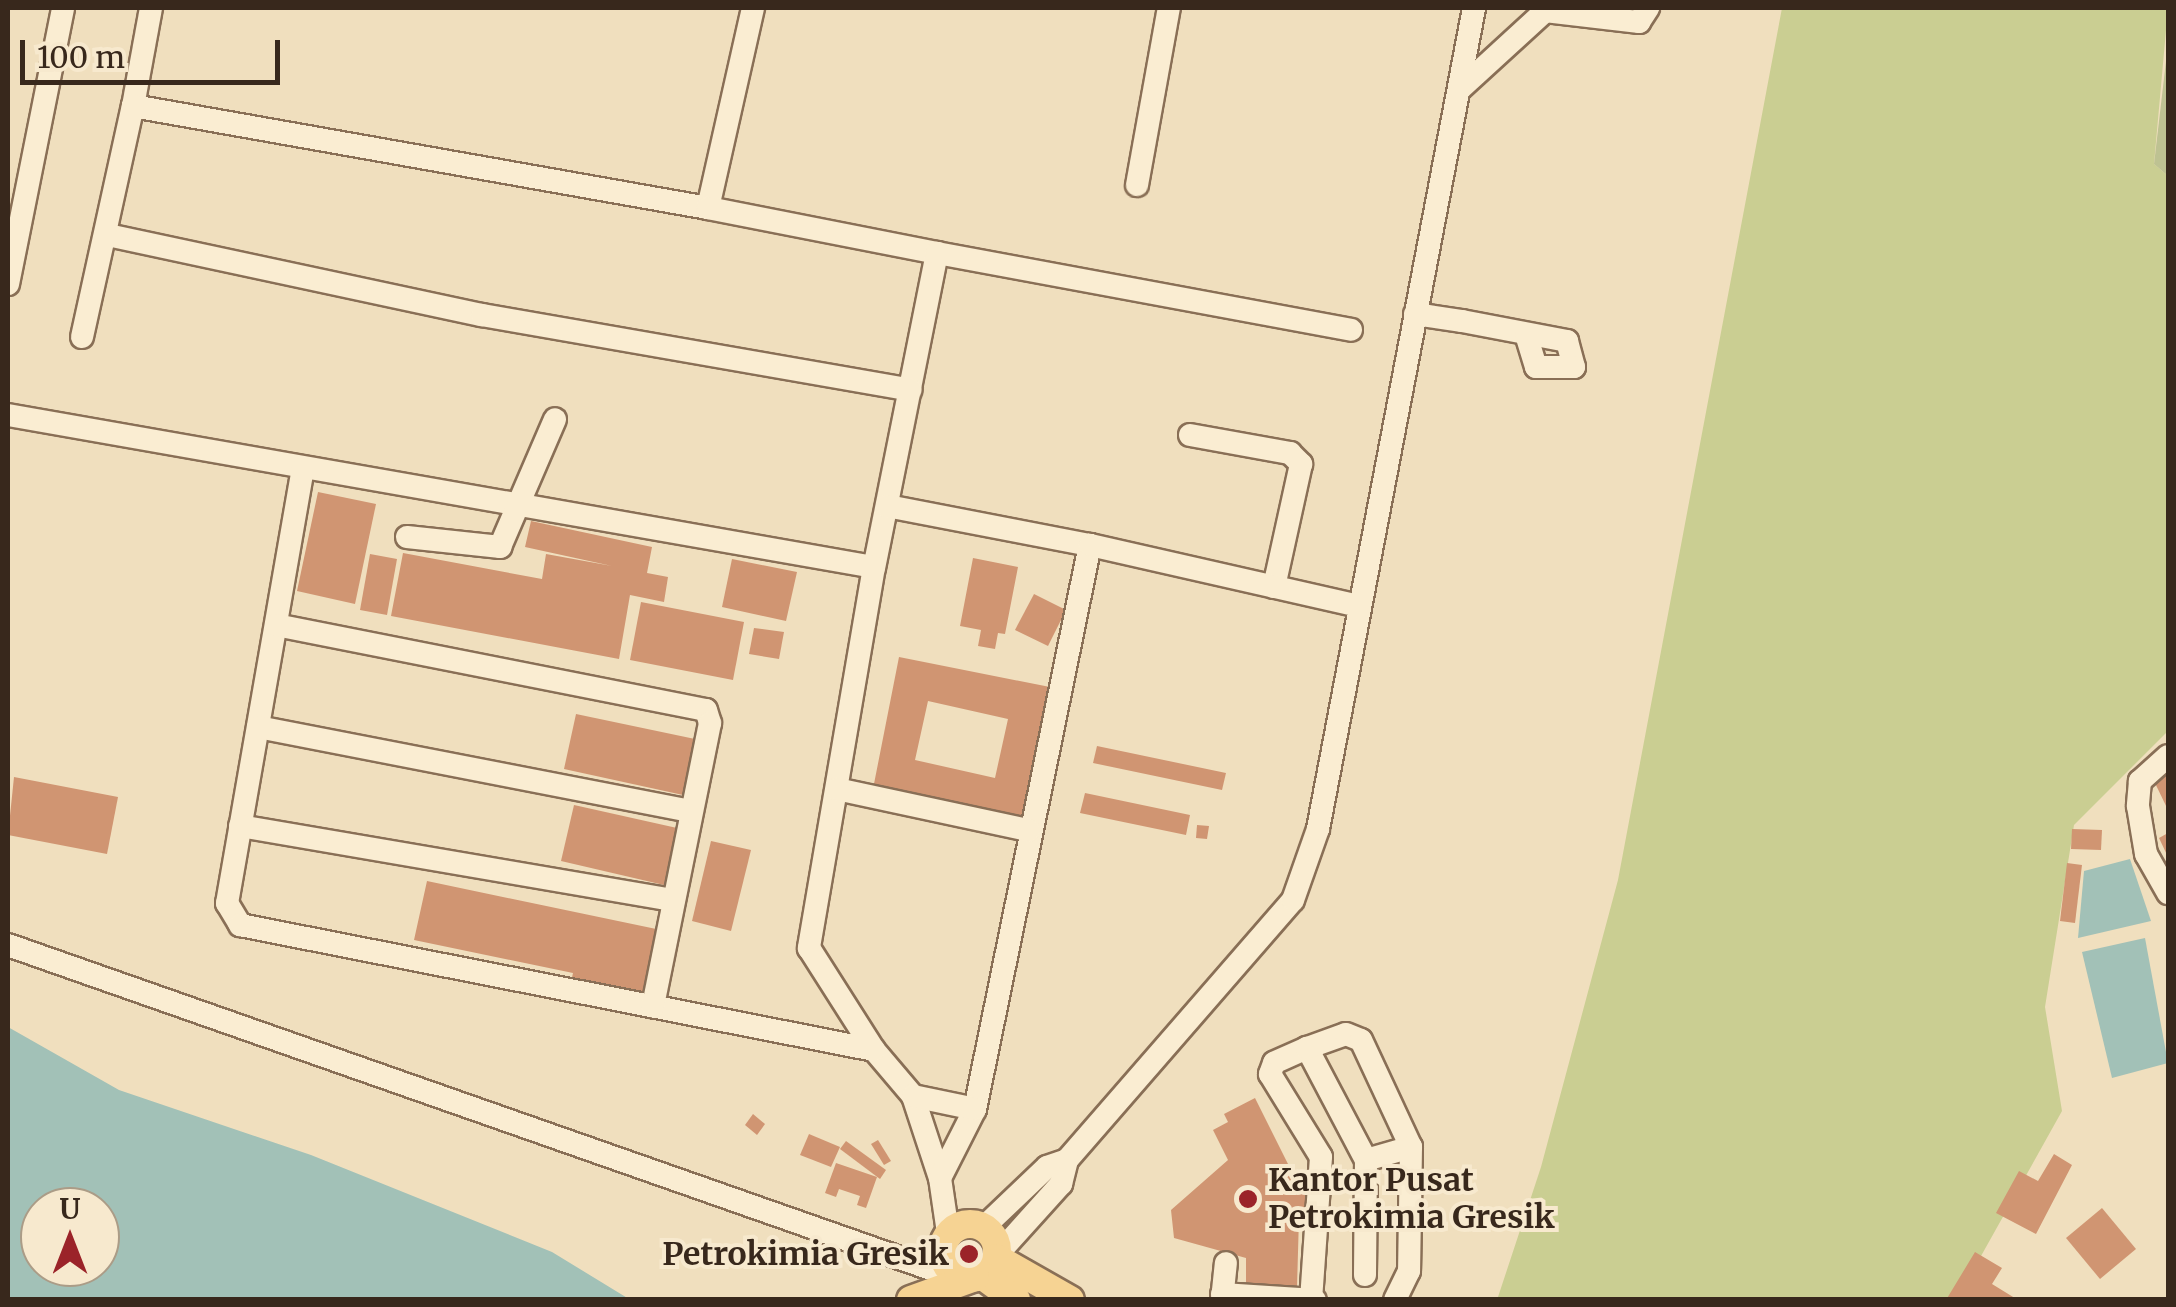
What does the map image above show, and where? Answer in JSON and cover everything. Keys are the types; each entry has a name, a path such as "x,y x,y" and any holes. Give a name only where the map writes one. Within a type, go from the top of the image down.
{"main road":[{"path":"911,1299 940,1250 962,1224 984,1228 987,1267 1016,1300"},
{"path":"940,1250 951,1271 987,1267 1070,1300"},
{"path":"911,1299 987,1267"}],"lane":[{"path":"8,284 63,8"},
{"path":"82,337 108,235 151,8"},
{"path":"708,208 753,8"},
{"path":"1137,185 1168,8"},
{"path":"987,1267 1061,1184 1067,1160 1293,900 1318,829 1474,8"},
{"path":"1460,89 1561,10 1639,22 1648,8"},
{"path":"133,106 708,208 1350,330"},
{"path":"108,235 482,315 910,390"},
{"path":"8,944 940,1250 940,1178 913,1096 874,1050 810,948 874,567 937,252"},
{"path":"1415,314 1526,334"},
{"path":"8,415 874,567"},
{"path":"407,537 492,550 507,541 519,503 556,419"},
{"path":"1190,435 1290,454 1301,464 1274,587"},
{"path":"303,468 227,904 240,925 874,1050"},
{"path":"887,506 1090,545 1358,606"},
{"path":"940,1178 976,1110 1029,830 1090,545"},
{"path":"276,625 701,707 710,723 653,1006"},
{"path":"258,727 691,811"},
{"path":"2168,756 2140,782 2138,806 2146,854 2168,893"},
{"path":"837,789 1029,830"},
{"path":"240,826 672,900"},
{"path":"1226,1264 1222,1296 1313,1299 1321,1157 1270,1074 1274,1063 1338,1034 1360,1040 1411,1146 1409,1271 1396,1300"},
{"path":"1307,1048 1366,1160 1364,1275"},
{"path":"913,1096 976,1110"},
{"path":"1366,1160 1411,1146"},
{"path":"984,1228 1047,1167 1067,1160"}],"green space":[{"path":"1782,8 2168,8 2154,164 2168,176 2168,731 2074,825 2045,1007 2062,1111 1957,1299 1497,1300 1541,1167 1618,880"},
{"path":"2168,44 2168,176 2154,164"}],"water":[{"path":"2130,859 2151,921 2078,938 2084,871"},
{"path":"2145,938 2168,1063 2112,1078 2082,952"},
{"path":"8,1027 119,1090 311,1155 552,1252 629,1299 8,1299"}],"building":[{"path":"318,492 376,504 355,604 297,591"},
{"path":"531,521 652,547 647,573 668,577 664,602 630,595 619,659 391,616 403,553 542,579 546,554 612,566 525,547"},
{"path":"370,554 397,559 387,615 360,610"},
{"path":"973,558 1018,567 1005,634 998,633 995,649 978,646 981,630 960,626"},
{"path":"732,559 797,572 786,621 722,607"},
{"path":"1034,594 1066,610 1048,646 1015,630"},
{"path":"641,602 744,622 733,680 630,660"},
{"path":"754,628 784,632 779,659 749,654"},
{"path":"899,657 1050,687 1023,824 872,794","holes":["928,701 1008,719 995,778 915,760"]},
{"path":"576,714 695,739 683,795 564,769"},
{"path":"1097,746 1226,773 1222,790 1093,763"},
{"path":"2168,774 2168,810 2154,781"},
{"path":"14,777 118,797 107,854 8,835"},
{"path":"1085,793 1190,815 1186,835 1080,813"},
{"path":"574,805 677,828 664,885 561,861"},
{"path":"1197,825 1209,826 1207,839 1196,838"},
{"path":"2072,829 2102,830 2101,850 2071,849"},
{"path":"2168,833 2168,857 2159,838"},
{"path":"711,841 751,850 731,931 692,921"},
{"path":"2067,863 2082,865 2075,923 2060,921"},
{"path":"427,881 661,930 647,998 571,982 573,973 414,940"},
{"name":"Kantor Pusat Petrokimia Gresik","path":"1255,1098 1292,1172 1301,1169 1311,1188 1313,1217 1299,1217 1297,1288 1246,1285 1246,1258 1174,1238 1171,1210 1228,1160 1213,1130 1228,1122 1224,1114"},
{"path":"753,1114 765,1124 757,1135 745,1125"},
{"path":"809,1134 840,1147 831,1167 800,1155"},
{"path":"878,1140 891,1161 884,1165 871,1144"},
{"path":"846,1141 886,1170 880,1179 840,1149"},
{"path":"2054,1154 2072,1165 2036,1234 1996,1213 2019,1171 2038,1181"},
{"path":"836,1163 877,1177 866,1208 857,1205 860,1196 839,1189 836,1197 825,1193"},
{"path":"2102,1208 2136,1249 2100,1279 2066,1238"},
{"path":"1975,1252 2002,1268 1992,1284 2018,1300 1946,1300"}],"place":[{"name":"Kantor Pusat Petrokimia Gresik","path":"1248,1199"},
{"name":"Petrokimia Gresik","path":"969,1254"}]}
